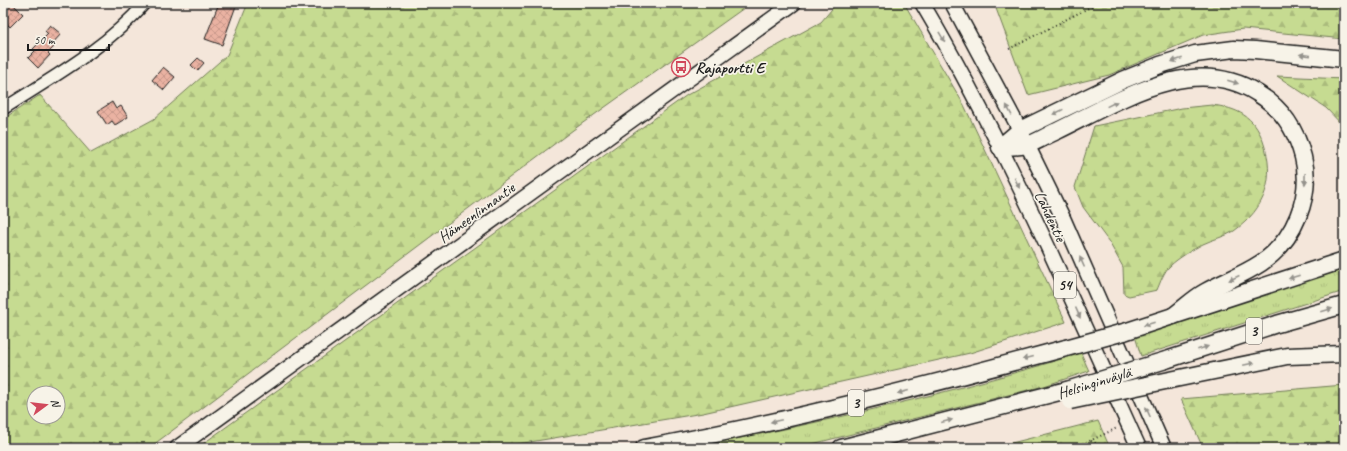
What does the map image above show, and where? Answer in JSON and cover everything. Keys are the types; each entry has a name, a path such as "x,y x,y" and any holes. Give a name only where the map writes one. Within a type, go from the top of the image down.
{"highway":[{"path":"1000,147 1020,130 1123,80 1160,65 1195,54 1234,49 1344,59"},
{"path":"1000,147 1026,145 1134,93 1179,79 1216,78 1239,84 1267,98 1292,125 1298,138 1304,163 1302,201 1293,229 1262,262 1241,275 1204,292 1174,316"},
{"name":"3","path":"644,448 777,421 891,394 1066,348 1124,332 1344,260"},
{"name":"Helsinginväylä","path":"841,448 1022,403 1069,396 1166,360 1276,324 1344,305"},
{"path":"1069,396 1170,380 1287,356 1344,354"}],"main road":[{"name":"Hämeenlinnantie","path":"177,448 794,3"},
{"name":"Lahdentie","path":"922,3 957,63 1000,147 1073,302 1139,448"},
{"name":"Lahdentie","path":"952,3 1020,130 1063,218 1164,448"}],"street":[{"path":"3,109 95,49 128,22 145,3"}],"path":[{"path":"1009,49 1098,3"},
{"path":"1075,448 1128,423"},
{"path":"1090,441 1106,448"}],"green space":[{"path":"248,3 751,3 573,130 149,448 3,448 3,119 40,95 91,153 154,119 227,55"},
{"path":"837,3 904,3 964,105 1066,322 970,353 703,413 494,448 197,448 687,95 821,22"},
{"path":"994,3 1344,3 1344,39 1243,29 1203,35 1109,75 1028,95"},
{"path":"1277,76 1344,79 1344,127 1326,108"},
{"path":"1212,105 1229,108 1244,115 1250,119 1259,132 1267,155 1268,167 1268,180 1261,202 1245,222 1234,231 1203,244 1173,263 1162,277 1157,290 1129,296 1124,294 1123,267 1109,242 1083,207 1075,187 1094,126 1182,108"},
{"path":"1344,269 1344,291 1141,356 1135,336"},
{"path":"1081,353 1089,371 1044,386 812,444 790,448 689,448 837,418 936,394 1033,368"},
{"path":"1344,385 1344,448 1203,448 1181,399"},
{"path":"1098,421 1110,448 992,448"}],"building":[{"path":"3,3 12,3 23,14 10,27 3,20"},
{"path":"219,3 237,3 222,45 205,39"},
{"path":"50,25 61,34 51,45 54,47 48,53 50,55 38,68 28,58 35,51 33,49 48,34 45,31"},
{"path":"198,58 204,63 197,71 191,65"},
{"path":"163,67 175,77 164,90 152,80"},
{"path":"112,102 116,109 121,106 128,117 115,125 112,121 107,125 98,111"}],"place":[{"name":"Rajaportti E","path":"681,67"}]}
